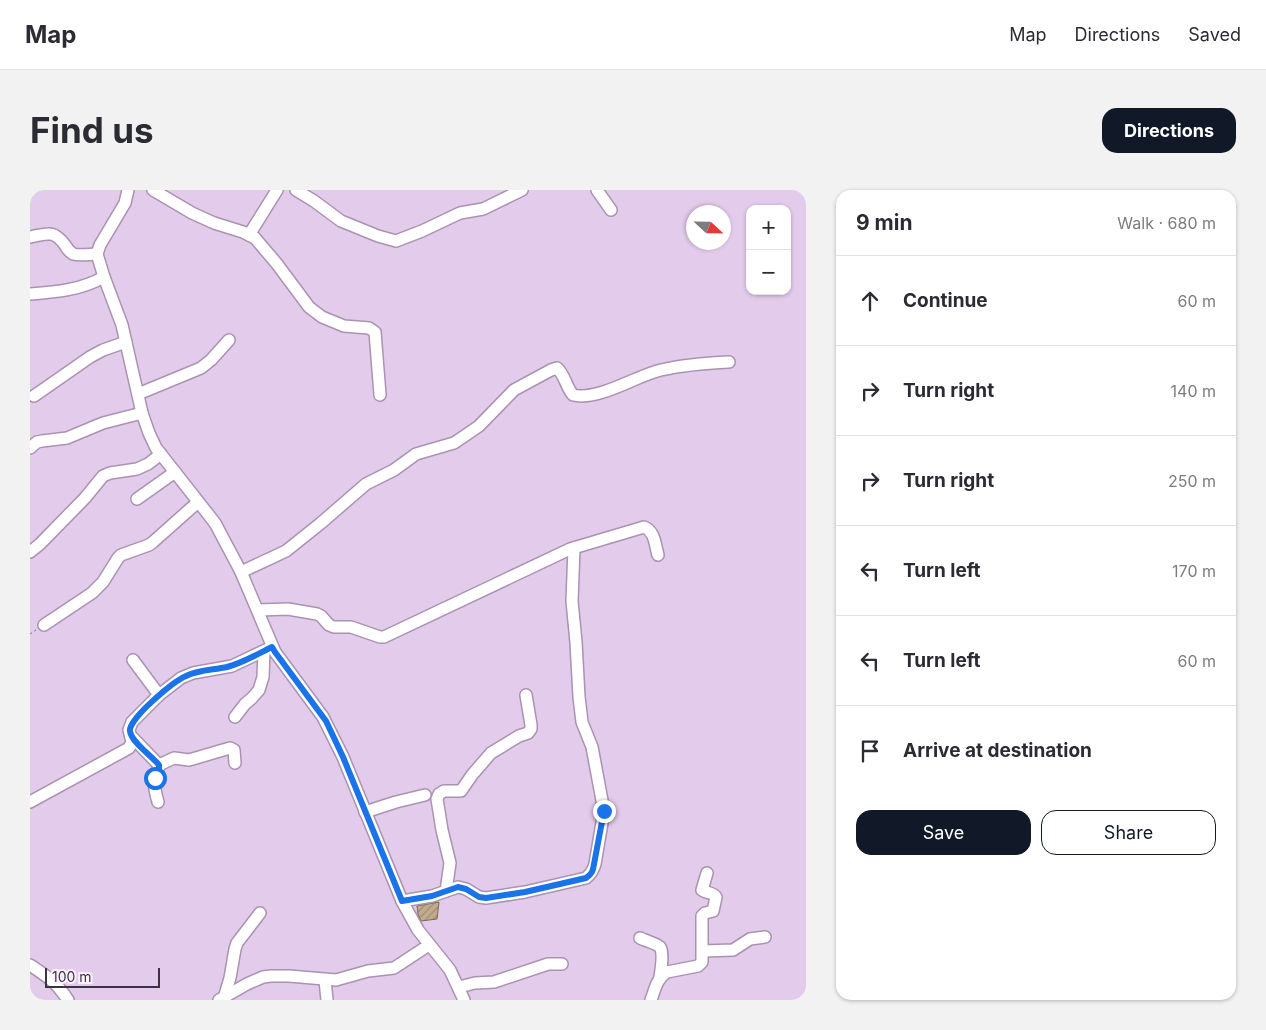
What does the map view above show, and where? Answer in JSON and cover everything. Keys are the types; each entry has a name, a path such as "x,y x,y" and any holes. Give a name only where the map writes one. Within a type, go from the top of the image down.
{"street":[{"path":"128,190 125,203 100,245 97,254 118,313 142,413 154,444 215,523 241,572 258,610 268,649 259,690 235,717"},
{"path":"153,190 203,218 249,235 259,242 315,313 344,326 373,330 375,332 380,395"},
{"path":"249,235 277,190"},
{"path":"296,190 341,221 391,240 422,231 460,213 483,209 522,190"},
{"path":"597,190 611,210"},
{"path":"30,237 53,234 75,254 97,254"},
{"path":"30,294 78,288 86,286 104,276"},
{"path":"138,394 201,368 229,340"},
{"path":"34,396 90,357 126,342"},
{"path":"241,572 286,551 366,484 394,470 416,454 454,443 479,426 514,390 551,370 557,368 561,371 573,395 588,396 661,370 695,364 729,362"},
{"path":"30,448 37,442 71,437 103,423 142,413"},
{"path":"30,552 85,498 102,476 137,469 148,464 161,454"},
{"path":"137,499 175,472"},
{"path":"44,625 92,593 103,582 121,555 153,542 198,502"},
{"path":"258,610 288,609 317,614 334,627 351,628 380,637 574,548 644,527 652,532 658,555"},
{"path":"402,901 432,896 458,887 479,897 486,898 525,892 586,878 592,872 604,811 592,747 582,722 579,697 572,602 574,548"},
{"path":"30,802 129,748 132,742 129,730 132,722 159,695 181,678 187,675 232,666 268,649 275,652 323,717 343,757 402,901 414,925 447,965 464,1000"},
{"path":"133,660 159,695"},
{"path":"446,891 450,863 437,806 438,796 444,792 462,791 472,775 491,754 519,736 528,733 531,725 526,695"},
{"path":"131,736 159,765"},
{"path":"159,765 174,758 189,760 230,748 234,750 235,763"},
{"path":"158,802 154,782 159,765"},
{"path":"365,812 425,795"},
{"path":"660,977 667,972 698,966 702,962 702,916 713,911 716,897 702,890 707,873"},
{"path":"221,999 230,978 234,949 260,913"},
{"path":"703,951 733,950 750,939 765,937"},
{"path":"640,938 661,948 662,953 660,977 651,1000"},
{"path":"221,999 263,977 289,976 325,980 341,979 368,971 394,968 429,945"},
{"path":"459,987 475,983 494,982 548,964 562,964"},
{"path":"30,965 51,979 68,1000"},
{"path":"325,980 327,1000"}],"building":[{"path":"439,902 437,919 421,921 417,906"}],"route":[{"path":"155,778 159,765 131,736 129,730 132,722 159,695 181,678 194,673 232,666 272,647 326,721 343,757 402,901 432,896 458,887 466,889 479,897 486,898 525,892 561,882 586,878 592,872 604,811"}]}
